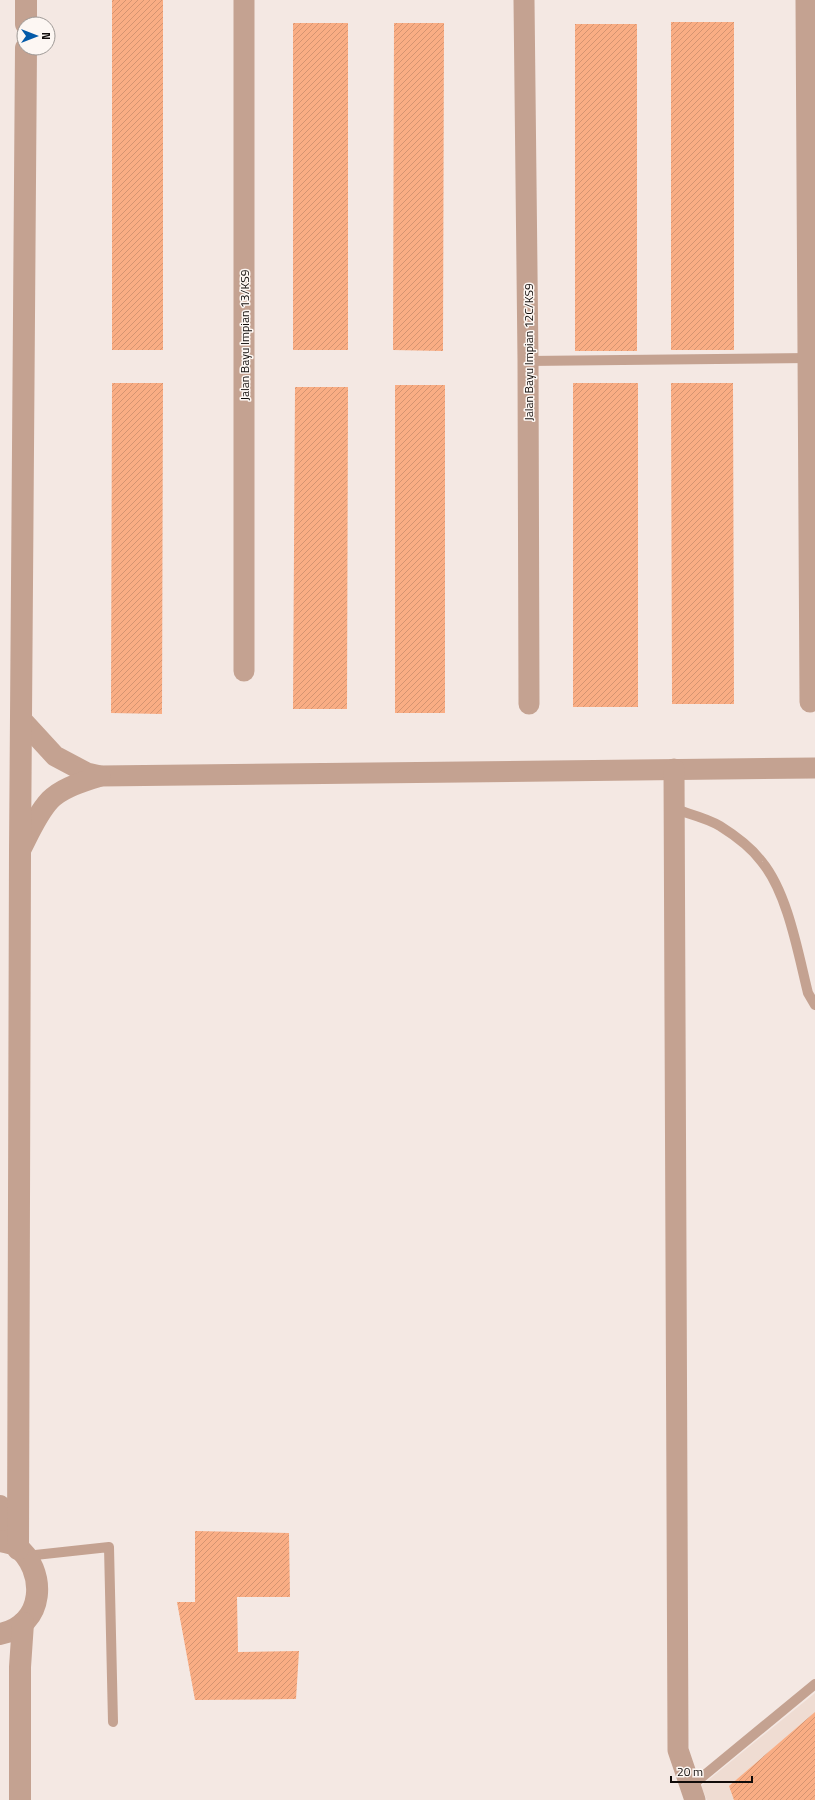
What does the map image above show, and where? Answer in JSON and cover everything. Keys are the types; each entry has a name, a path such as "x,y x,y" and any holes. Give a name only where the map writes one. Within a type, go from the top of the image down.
{"street":[{"path":"26,0 26,16"},
{"name":"Jalan Bayu Impian 13/KS9","path":"244,0 244,671"},
{"name":"Jalan Bayu Impian 12C/KS9","path":"524,0 528,362 529,704"},
{"path":"806,0 812,358 810,702"},
{"path":"14,1548 22,719 26,56"},
{"path":"22,719 55,756 87,773 100,776 815,768"},
{"path":"674,769 678,1750 692,1793"},
{"path":"20,851 36,821 51,800 72,786 100,776"},
{"path":"0,1506 14,1548 32,1564 38,1584 35,1606 30,1615 23,1623 14,1629 0,1634"},
{"path":"20,1800 20,1667 23,1623"}],"lane":[{"path":"528,362 812,358"},
{"path":"675,809 719,826 742,842 762,862 777,888 786,910 808,993 815,1005"},
{"path":"14,1548 109,1547 113,1722"},
{"path":"692,1793 815,1684"}],"shaded area":[{"path":"815,1693 815,1800 707,1800 701,1786"}],"building":[{"path":"112,0 163,0 163,350 112,350"},
{"path":"671,22 734,22 734,350 671,350"},
{"path":"293,23 348,23 348,350 293,350"},
{"path":"394,23 444,23 443,351 393,350"},
{"path":"575,24 637,24 637,351 575,351"},
{"path":"112,383 163,383 162,714 111,713"},
{"path":"573,383 638,383 638,707 573,707"},
{"path":"671,383 733,383 734,704 672,704"},
{"path":"395,385 445,385 445,713 395,713"},
{"path":"295,387 348,387 347,709 293,709"},
{"path":"195,1531 289,1533 290,1597 237,1597 238,1652 299,1651 296,1699 195,1700 177,1602 195,1602"},
{"path":"815,1712 815,1800 734,1800 729,1786"}]}
